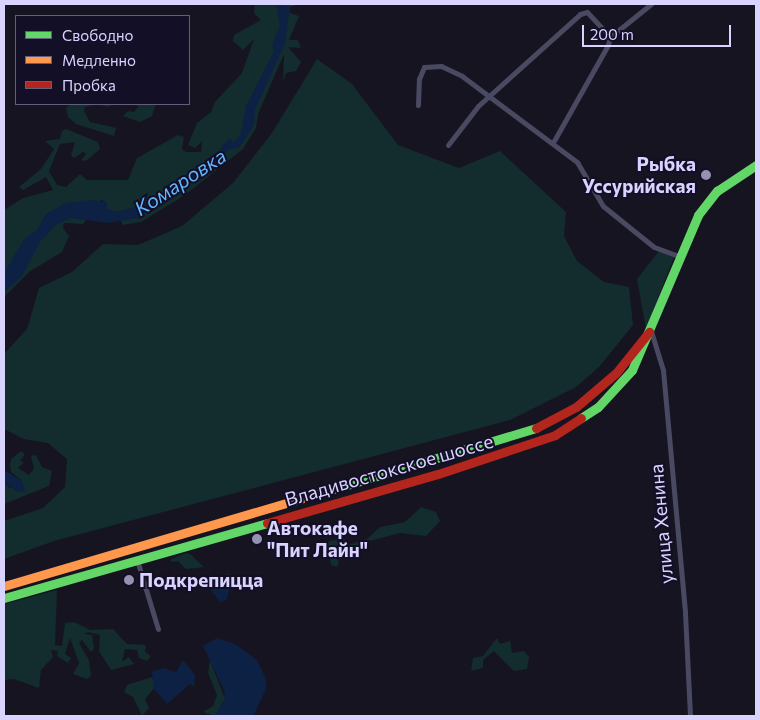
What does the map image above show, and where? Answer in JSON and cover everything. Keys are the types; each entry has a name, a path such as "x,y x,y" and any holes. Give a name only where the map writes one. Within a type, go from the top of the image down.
{"highway":[{"name":"Владивостокское шоссе","path":"4,598 512,451 555,435 598,407 632,370 651,331 679,256 706,204 732,180 756,164"},
{"name":"Владивостокское шоссе","path":"4,586 508,440 576,407 616,373 651,331"},
{"path":"508,440 514,443 512,451"}],"street":[{"path":"554,141 610,37 651,4"},
{"path":"448,145 478,106 491,97 580,14 592,15 610,37"},
{"path":"418,105 421,70 432,64 462,76 554,141 577,162 603,206 654,247 679,256"},
{"name":"улица Хенина","path":"651,331 663,370 690,716"},
{"path":"137,560 158,629"}],"green space":[{"path":"255,4 299,4 290,7 290,13 299,16 289,40 298,40 301,48 288,47 301,62 296,71 286,73 283,82 284,54 258,114 256,128 243,149 185,195 141,222 123,225 116,212 107,209 106,202 101,200 83,224 64,223 63,228 69,236 62,252 29,272 4,297 4,210 23,198 53,190 46,177 23,190 19,187 41,169 54,149 45,141 60,139 62,131 66,129 98,142 100,149 86,161 81,160 86,154 83,152 74,158 71,155 75,142 60,144 49,171 57,185 66,187 80,174 87,180 128,180 137,158 178,135 184,137 182,149 186,152 201,152 202,141 195,148 188,145 197,123 211,112 215,102 242,73 254,39 243,50 233,41 234,35 261,20 254,13"},
{"path":"317,59 352,84 398,145 459,168 500,151 566,212 564,236 577,261 604,282 629,287 633,325 599,367 576,387 510,420 54,541 4,559 4,521 43,508 65,487 67,459 48,443 24,439 4,429 4,354 27,329 39,288 72,272 103,244 138,245 182,226 233,183 272,133"},
{"path":"70,105 92,105 85,107 84,111 90,122 116,128 114,136 76,124 68,117 66,108"},
{"path":"137,105 156,105 152,116 140,122 123,116 128,111 134,112 138,107"},
{"path":"659,251 674,257 646,329 637,279"},
{"path":"21,451 25,454 20,461 24,462 18,468 29,475 34,468 31,456 36,455 42,467 52,471 49,486 4,504 4,482 10,488 21,480 11,472 10,465 11,459"},
{"path":"421,507 436,512 440,521 426,536 400,533 362,543 333,556 339,561 337,567 331,565 327,542 343,538 348,545 367,539 380,527 405,522"},
{"path":"186,553 190,554 204,567 186,569 178,561 171,562 171,559"},
{"path":"57,590 55,645 62,646 65,623 74,622 90,630 113,629 127,644 146,645 145,652 151,656 147,661 139,658 137,650 125,649 122,662 129,657 134,664 111,670 99,651 100,635 88,632 84,634 92,635 94,649 91,652 82,640 79,643 89,660 91,676 87,679 73,674 79,663 70,638 65,654 71,658 68,663 57,656 58,651 51,650 53,657 41,670 39,688 14,679 4,680 4,604"},
{"path":"497,638 500,644 510,641 512,653 524,651 529,657 527,669 514,671 494,651 483,660 483,668 471,671 473,658 483,656"},
{"path":"210,660 225,699 215,716 203,712 213,706 217,695 208,673"},
{"path":"152,677 156,686 145,699 149,708 142,716 133,697 124,692 127,685"}],"water":[{"path":"276,4 290,7 285,43 255,110 254,125 239,148 229,149 211,169 138,218 108,223 71,218 57,224 40,242 22,276 4,292 5,272 24,239 37,230 46,214 66,203 90,200 107,202 107,209 116,212 143,205 175,187 218,152 229,138 234,142 241,133 246,106 274,51 272,45 280,25"},
{"path":"4,470 21,480 25,491 18,492 4,482"},
{"path":"227,573 233,580 226,600 220,602 211,590"},
{"path":"217,638 235,644 257,660 266,679 266,689 253,716 215,716 225,699 224,690 203,646"},
{"path":"183,660 195,675 194,687 190,684 167,704 154,689 152,672 163,668 176,672"}],"traffic: fast":[{"path":"581,418 598,407 632,370 698,215 717,191 756,165"},
{"path":"334,489 536,428"},
{"path":"4,598 267,523"}],"traffic: slow":[{"path":"4,586 334,489"}],"traffic: jam":[{"path":"536,428 576,407 616,373 649,332"},
{"path":"267,523 438,474 555,435 581,418"}],"place":[{"name":"Рыбка Уссурийская","path":"706,175"},
{"name":"Автокафе \"Пит Лайн\"","path":"257,539"},
{"name":"Подкрепицца","path":"129,580"}],"water label":[{"name":"Комаровка","path":"180,182"}]}
